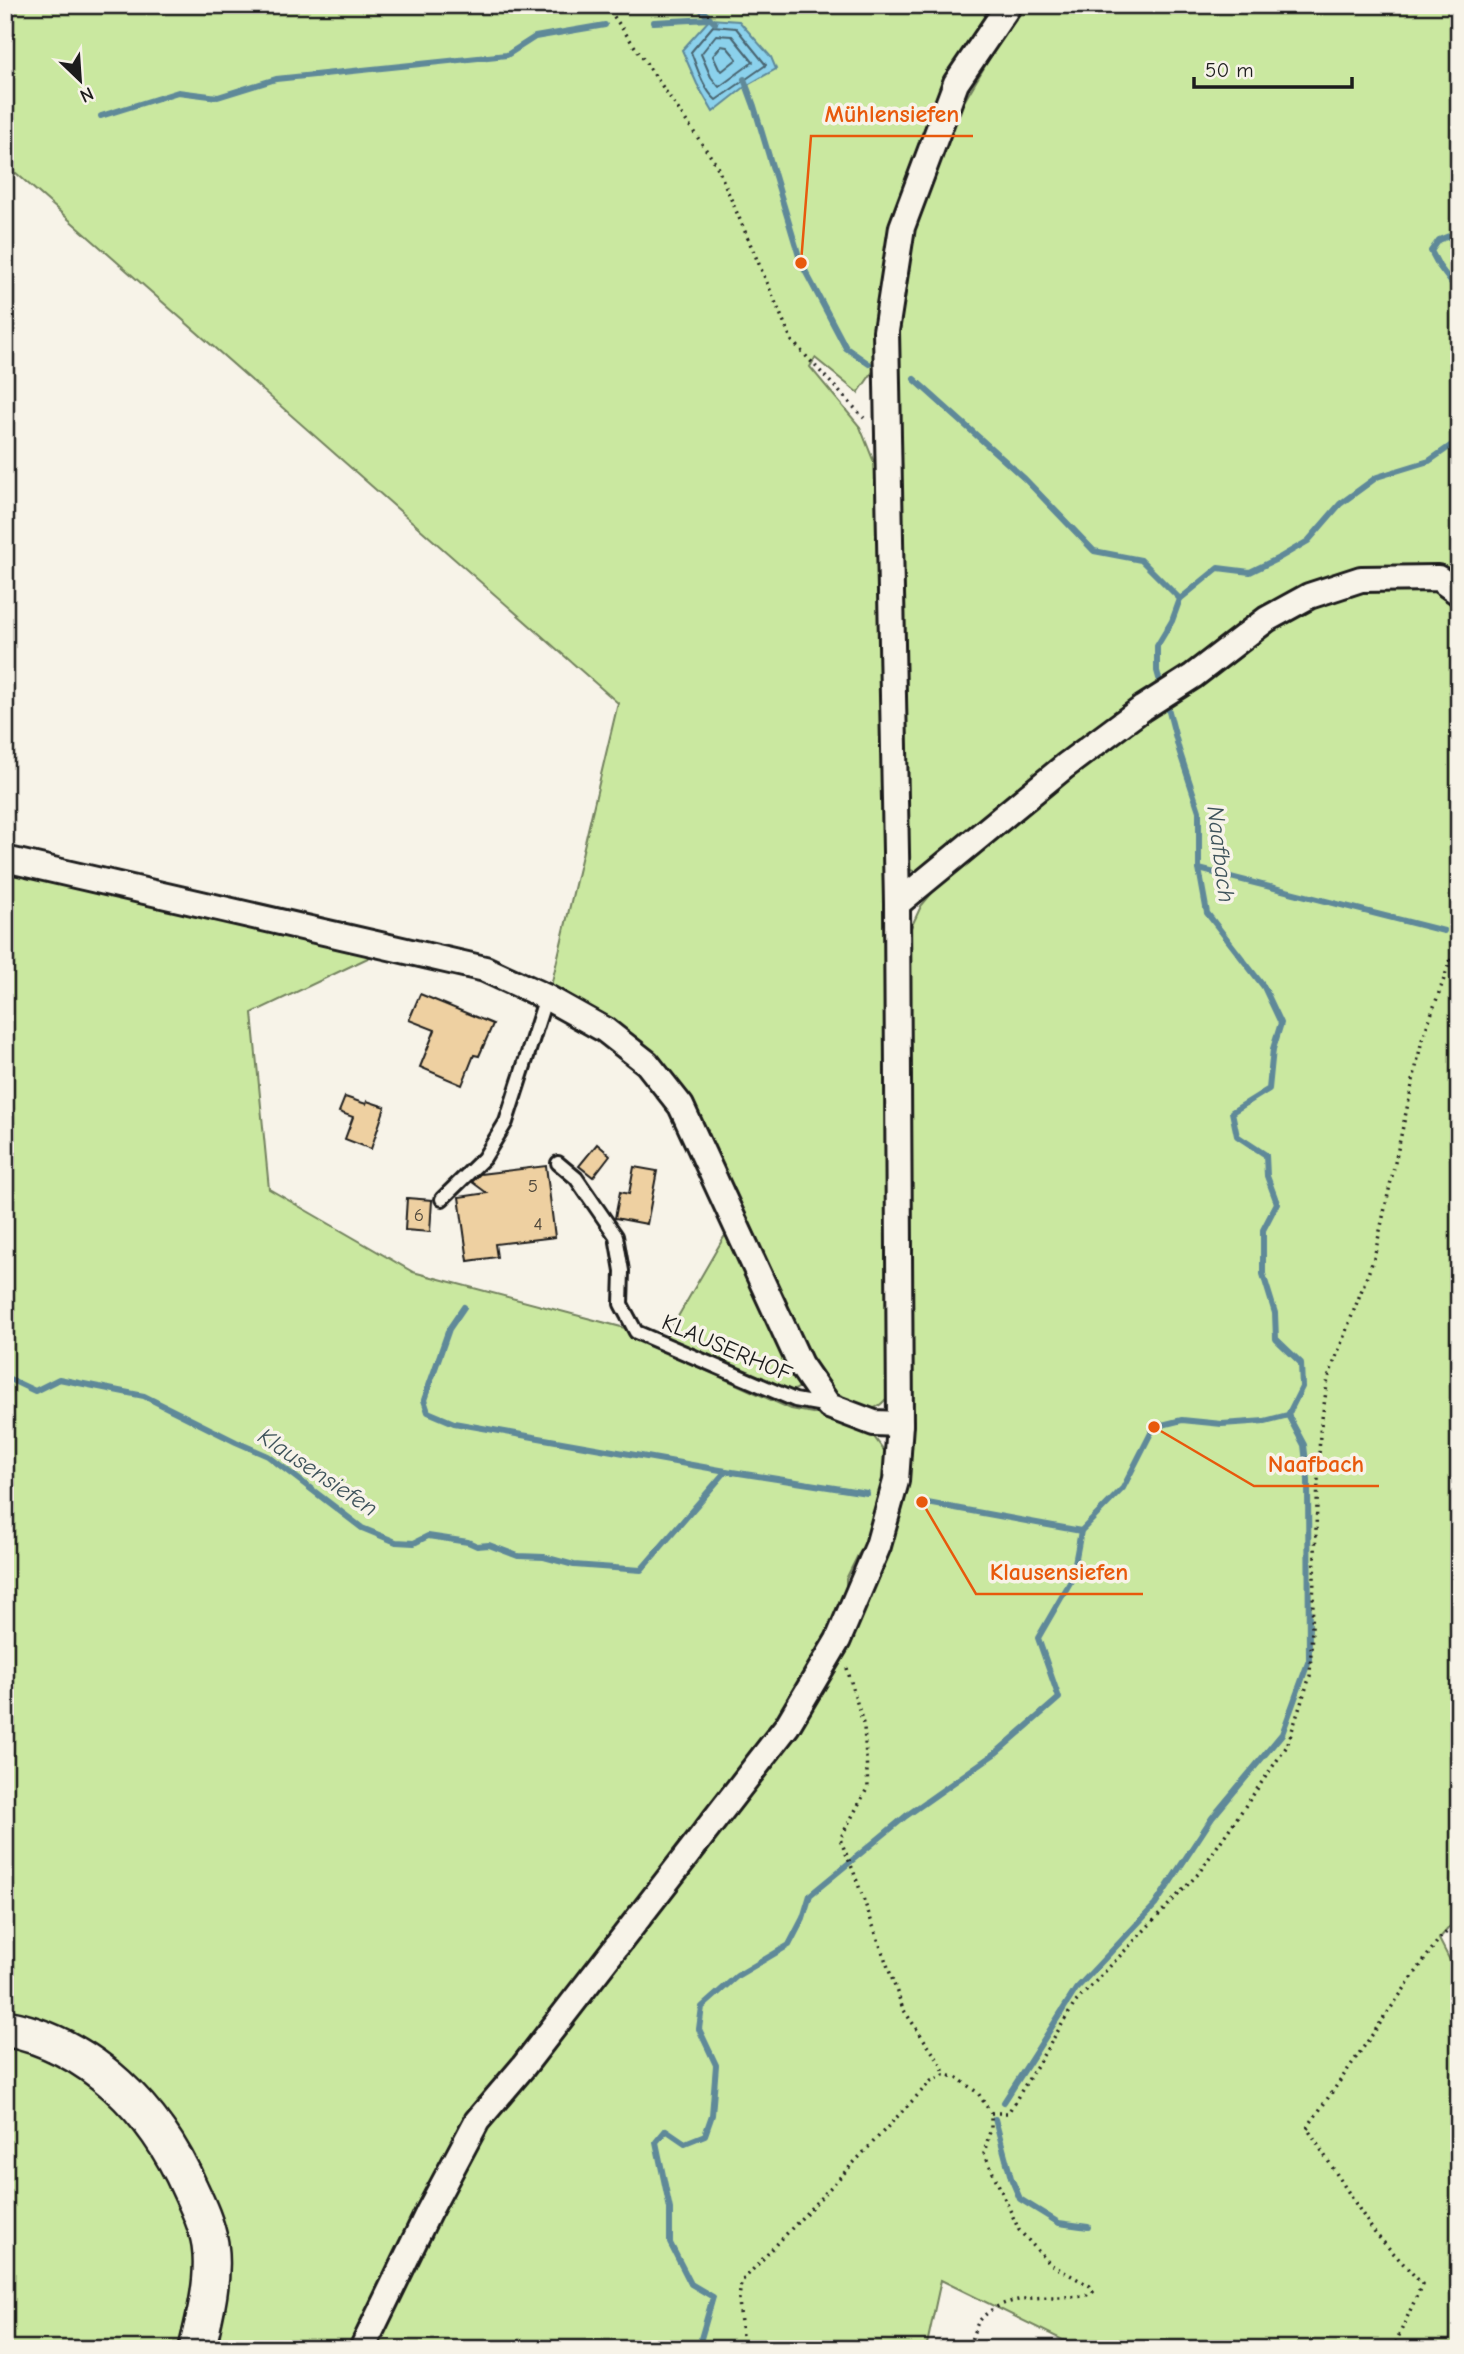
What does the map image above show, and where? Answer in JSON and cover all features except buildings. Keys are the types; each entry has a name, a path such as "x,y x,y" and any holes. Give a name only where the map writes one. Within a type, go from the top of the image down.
{"main road":[{"path":"5,2028 58,2045 116,2082 137,2103 173,2154 200,2210 210,2244 210,2279 197,2349"}],"street":[{"path":"362,2349 428,2213 477,2121 523,2067 787,1726 838,1640 878,1546 896,1481 900,1424 897,904 886,331 902,228 956,83 1009,5"},
{"path":"897,904 1065,766 1193,676 1267,619 1309,596 1361,579 1438,578 1459,593"},
{"path":"5,859 485,969 546,997 605,1030 648,1063 681,1106 800,1364 829,1406 874,1423 900,1424"}],"lane":[{"path":"442,1199 484,1158 506,1122 546,997"},
{"name":"KLAUSERHOF","path":"558,1163 576,1178 616,1236 622,1271 621,1304 636,1332 795,1400 829,1406"}],"path":[{"path":"606,5 716,164 792,341 888,444"},
{"path":"991,2113 1008,2113 1075,2003 1198,1874 1287,1745 1310,1676 1320,1432 1328,1378 1374,1258 1422,1040 1459,937"},
{"path":"838,1640 864,1727 868,1787 840,1839 903,2010 942,2066 944,2075"},
{"path":"1393,2349 1422,2284 1374,2232 1307,2128 1439,1939 1459,1921"},
{"path":"743,2349 739,2299 741,2282 931,2081 944,2075 956,2077 978,2093 991,2113 991,2128 985,2153 1019,2230 1050,2264 1090,2286 1093,2292 1085,2297 1030,2298 1003,2303 978,2323 968,2349"}],"green space":[{"path":"5,5 1008,5 943,105 876,367 858,393 815,358 810,367 860,427 881,480 890,1393 881,1404 872,1409 853,1406 817,1377 690,1110 551,986 618,703 16,173 5,179"},
{"path":"1023,5 1459,5 1459,1916 1439,1939 1459,1978 1459,2349 1081,2349 941,2280 926,2349 5,2349 5,868 372,956 252,1013 269,1189 413,1272 625,1328 640,1341 791,1409 850,1420 869,1430 885,1452 890,1472 872,1536 858,1555 846,1579 846,1590 826,1650 902,1485 909,932 921,906 943,880 907,869 902,859 899,307 906,243 948,129"},
{"path":"734,1231 803,1383 795,1389 779,1389 665,1339 724,1237"}],"water":[{"path":"710,19 739,21 771,57 776,69 746,86 713,112 682,50"}],"waterway":[{"path":"696,5 715,23"},
{"path":"654,22 710,19"},
{"path":"101,116 178,92 218,97 276,79 507,55 535,37 605,25"},
{"path":"744,79 801,263 846,348 869,364"},
{"name":"Naafbach","path":"1459,232 1439,240 1431,251 1439,266 1457,290 1459,289"},
{"path":"914,379 1025,479 1094,551 1141,560 1180,599"},
{"name":"Naafbach","path":"1162,689 1157,671 1157,646 1172,621 1180,599 1218,568 1250,572 1279,558 1308,541 1340,504 1377,477 1429,461 1459,440"},
{"name":"Naafbach","path":"698,2349 713,2297 691,2284 670,2243 670,2209 656,2142 666,2130 685,2143 705,2135 712,2115 716,2065 699,2029 702,2007 737,1976 789,1945 803,1918 810,1895 906,1816 997,1752 1059,1698 1038,1638 1072,1579 1081,1531 1123,1488 1154,1427 1182,1420 1222,1424 1265,1421 1288,1415 1302,1387 1301,1363 1276,1339 1275,1313 1263,1274 1263,1230 1277,1203 1267,1176 1266,1155 1237,1136 1232,1112 1269,1089 1273,1049 1281,1023 1264,987 1207,913 1199,869 1199,811 1166,700"},
{"path":"1199,869 1444,931"},
{"path":"464,1307 449,1329 424,1400 428,1412 454,1423 726,1471"},
{"name":"Klausensiefen","path":"5,1377 35,1391 59,1379 144,1396 268,1456 362,1528 396,1542 414,1543 428,1536 468,1542 477,1546 489,1545 518,1556 544,1557 574,1565 641,1570 726,1471 867,1493"},
{"path":"1004,2102 1076,1989 1155,1905 1212,1818 1282,1734 1309,1660 1308,1480 1304,1445 1288,1415"},
{"name":"Klausensiefen","path":"922,1502 1081,1531"},
{"path":"995,2119 1011,2178 1020,2199 1059,2223 1088,2227"}],"place":[{"name":"Mühlensiefen","path":"801,263"},
{"name":"Naafbach","path":"1154,1427"},
{"name":"Klausensiefen","path":"922,1502"}]}
